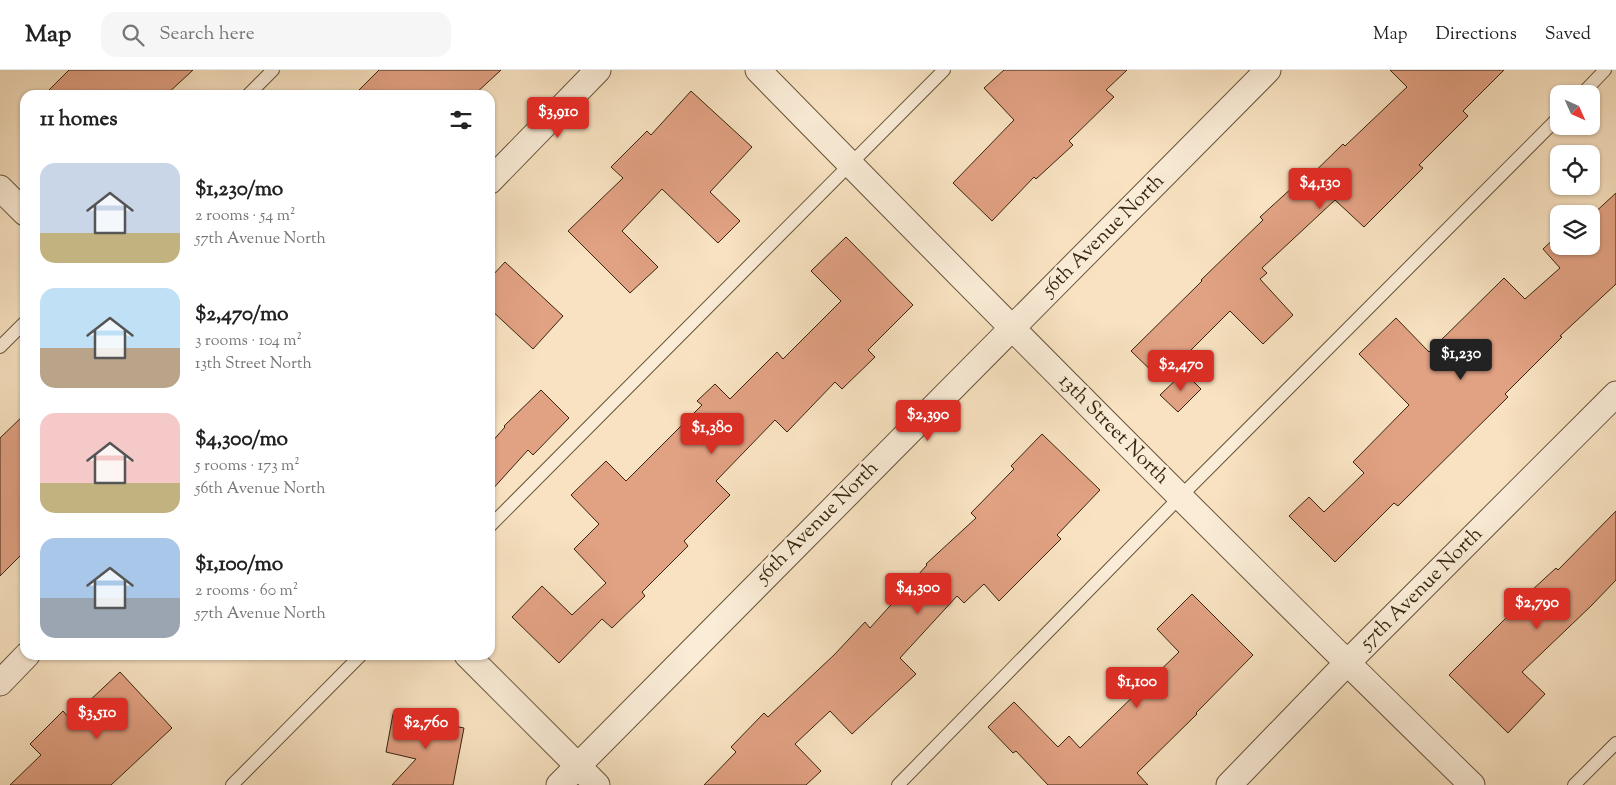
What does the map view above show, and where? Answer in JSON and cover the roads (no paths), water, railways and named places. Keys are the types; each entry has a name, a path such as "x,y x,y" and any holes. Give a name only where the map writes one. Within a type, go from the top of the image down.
{"street":[{"path":"495,176 598,70"},
{"name":"13th Street North","path":"758,70 1012,329 1472,785"},
{"name":"56th Avenue North","path":"558,785 1268,70"},
{"path":"0,188 20,208"},
{"name":"57th Avenue North","path":"1229,785 1347,663 1616,394"},
{"path":"0,683 23,660"},
{"path":"472,660 597,785"}],"lane":[{"path":"253,90 273,70"},
{"path":"495,521 944,70"},
{"path":"1591,85 1605,70"},
{"path":"898,785 1180,497 1550,126"},
{"path":"0,347 20,327"},
{"path":"232,785 356,660"},
{"path":"1574,785 1616,743"}]}
